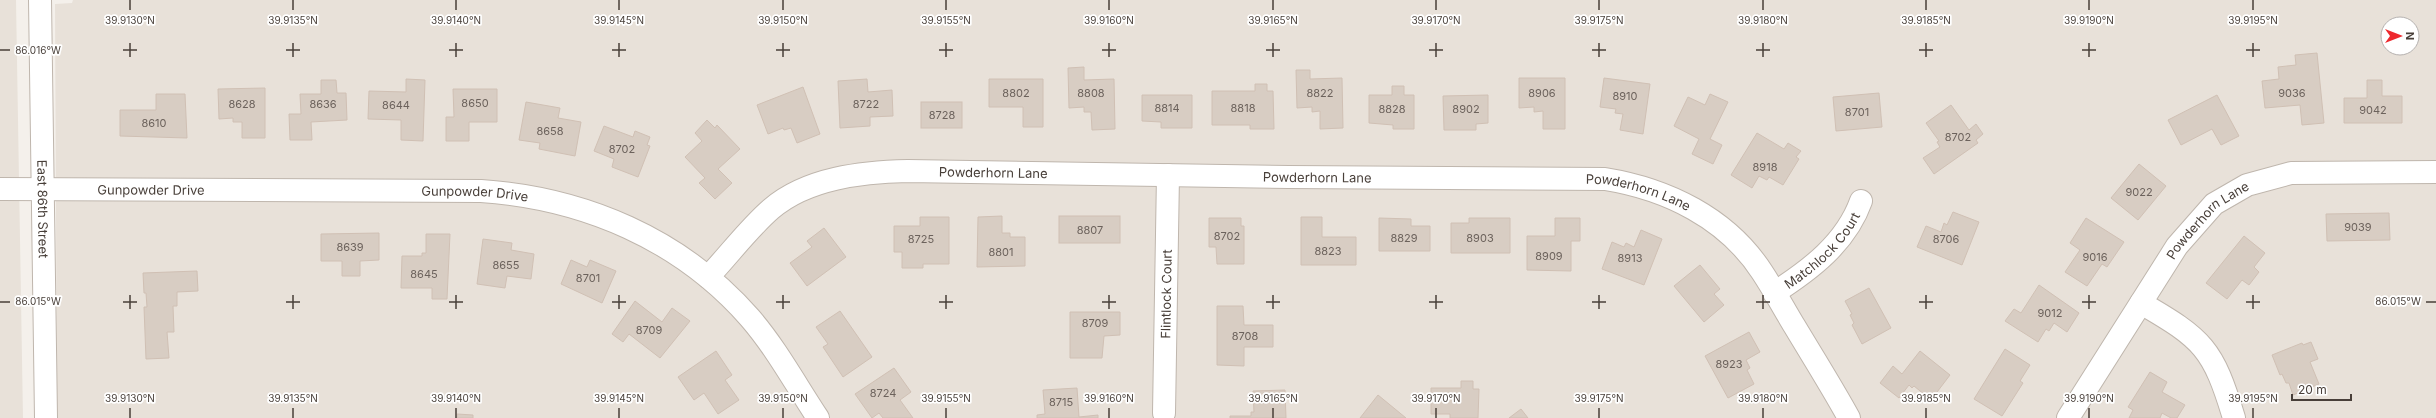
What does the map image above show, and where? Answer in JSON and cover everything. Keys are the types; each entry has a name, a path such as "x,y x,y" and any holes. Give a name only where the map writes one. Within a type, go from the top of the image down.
{"street":[{"name":"East 86th Street","path":"40,0 46,418"},
{"name":"Powderhorn Lane","path":"708,277 770,210 794,194 821,183 896,171 1168,175 1586,177 1624,182 1644,187 1678,201 1718,226 1750,257 1774,293 1849,418"},
{"name":"Powderhorn Lane","path":"2068,418 2177,246 2214,204 2247,185 2273,176 2301,172 2436,172"},
{"name":"Flintlock Court","path":"1164,413 1168,175"},
{"name":"Gunpowder Drive","path":"0,189 43,187 500,192 546,199 616,221 668,248 708,277 753,321 808,414"},
{"name":"Matchlock Court","path":"1774,293 1820,260 1844,233 1861,201"},
{"path":"2141,303 2188,332 2207,351 2220,373 2234,418"}],"shaded area":[{"path":"0,0 16,0 23,418 0,418"},
{"path":"73,0 2436,0 2436,418 57,418 55,4 72,3"}],"building":[{"path":"2317,53 2324,123 2302,125 2300,105 2265,108 2262,81 2279,79 2278,67 2296,65 2295,55"},
{"path":"1084,67 1084,80 1114,79 1115,129 1092,130 1091,112 1084,112 1084,107 1069,108 1068,68"},
{"path":"1296,70 1310,70 1310,79 1342,78 1343,128 1320,129 1320,111 1312,112 1312,107 1297,108"},
{"path":"1519,78 1565,78 1565,129 1543,129 1543,111 1534,112 1534,107 1519,108"},
{"path":"1604,78 1650,84 1643,134 1620,130 1623,114 1615,113 1616,109 1600,107"},
{"path":"406,79 425,80 423,141 401,140 401,120 368,119 369,91 406,92"},
{"path":"867,79 868,92 892,90 893,116 870,117 870,126 840,128 838,81"},
{"path":"989,79 1043,79 1043,127 1023,127 1023,107 989,107"},
{"path":"321,80 336,80 337,93 346,93 347,120 311,122 312,140 290,140 289,114 301,114 300,94 321,94"},
{"path":"2367,80 2382,80 2382,96 2402,96 2402,123 2344,123 2344,98 2367,98"},
{"path":"1255,84 1267,84 1267,91 1273,91 1274,129 1250,129 1250,125 1212,125 1212,91 1255,91"},
{"path":"1392,86 1404,86 1404,95 1414,95 1414,129 1393,129 1393,125 1369,123 1369,95 1392,95"},
{"path":"803,87 820,134 797,143 791,128 784,130 783,128 768,134 757,105"},
{"path":"265,88 265,138 242,138 242,122 233,122 233,118 219,119 218,89"},
{"path":"453,89 497,89 497,122 469,122 469,141 446,141 446,117 454,117"},
{"path":"1879,93 1882,127 1836,131 1833,97"},
{"path":"156,94 185,94 187,138 120,136 120,110 156,110"},
{"path":"1710,94 1728,102 1710,139 1722,145 1713,164 1692,154 1699,139 1674,126 1688,97 1705,105"},
{"path":"1142,95 1192,95 1192,128 1161,128 1161,122 1142,121"},
{"path":"1488,95 1488,123 1476,124 1476,130 1444,130 1443,96"},
{"path":"2217,95 2239,136 2221,145 2212,129 2181,145 2168,120"},
{"path":"526,102 560,108 558,118 581,122 575,156 539,149 540,143 519,140"},
{"path":"921,102 962,102 962,128 921,128"},
{"path":"1951,105 1969,130 1976,124 1983,134 1976,140 1978,143 1934,174 1923,158 1940,147 1937,142 1939,141 1926,123"},
{"path":"707,120 715,128 717,125 740,149 718,169 732,183 715,199 699,183 705,178 685,157 702,141 695,133"},
{"path":"604,126 633,137 635,131 650,137 647,145 650,146 638,177 612,167 614,159 594,151"},
{"path":"1757,133 1784,149 1788,143 1801,151 1796,157 1799,159 1783,185 1769,177 1767,180 1759,176 1752,188 1731,175"},
{"path":"2139,164 2166,186 2138,220 2111,198"},
{"path":"1953,212 1979,222 1962,265 1917,247 1926,226 1941,232 1944,223 1947,225"},
{"path":"2389,213 2390,240 2327,241 2326,214"},
{"path":"1002,216 1002,233 1010,233 1010,237 1025,237 1025,266 977,267 978,217"},
{"path":"1059,216 1120,216 1120,243 1059,243"},
{"path":"920,217 949,217 949,264 923,264 923,268 902,268 902,252 894,252 894,226 920,226"},
{"path":"1301,217 1322,217 1322,237 1356,237 1356,265 1301,265"},
{"path":"1209,218 1241,218 1241,226 1244,226 1244,264 1217,264 1216,247 1209,247"},
{"path":"1379,218 1411,219 1411,226 1430,226 1430,251 1379,251"},
{"path":"1469,218 1510,218 1510,253 1451,253 1451,223 1469,223"},
{"path":"1555,218 1580,218 1580,241 1571,241 1571,271 1527,270 1527,236 1555,236"},
{"path":"2086,218 2124,242 2107,267 2102,264 2087,286 2065,272 2080,250 2070,243"},
{"path":"824,228 846,257 807,286 790,263 812,247 807,241"},
{"path":"1641,230 1662,239 1644,285 1602,269 1612,242 1624,247 1626,243 1634,247"},
{"path":"379,233 379,260 360,261 360,276 342,276 342,261 321,261 321,234"},
{"path":"426,234 450,234 447,299 432,299 432,288 401,288 402,256 422,256 422,253 426,253"},
{"path":"2244,236 2265,253 2254,267 2259,272 2249,285 2242,280 2227,299 2206,283"},
{"path":"483,239 512,243 511,250 534,254 531,279 507,276 505,288 477,284"},
{"path":"571,260 587,267 590,260 616,271 602,303 561,284"},
{"path":"1700,265 1720,289 1714,294 1724,305 1704,322 1674,286"},
{"path":"197,271 198,291 177,292 177,306 173,306 174,332 167,332 169,358 146,359 144,307 147,307 146,293 144,293 143,273"},
{"path":"2039,285 2079,313 2067,332 2054,323 2049,331 2046,329 2038,342 2005,321 2014,309 2021,313"},
{"path":"1869,288 1891,328 1862,344 1852,325 1854,323 1850,315 1852,314 1845,301"},
{"path":"635,301 662,322 672,308 690,321 660,358 629,334 623,342 612,334"},
{"path":"1217,306 1243,306 1244,325 1273,325 1273,347 1244,347 1244,366 1217,365"},
{"path":"840,311 872,357 843,377 823,347 828,344 816,327"},
{"path":"1070,312 1120,312 1120,335 1104,336 1102,358 1070,358"},
{"path":"1749,332 1760,352 1746,360 1750,368 1747,370 1754,384 1728,398 1705,356"},
{"path":"2311,342 2318,359 2310,362 2319,384 2293,395 2289,383 2286,383 2282,374 2280,375 2272,355 2302,343 2303,345"},
{"path":"2005,349 2030,365 2020,381 2023,383 2002,416 1974,399"},
{"path":"716,351 732,375 725,380 739,400 718,414 704,393 694,400 678,377"},
{"path":"1920,351 1950,375 1931,400 1914,386 1912,388 1909,385 1899,398 1880,383 1893,366 1902,374"},
{"path":"894,368 911,392 900,400 913,418 883,418 879,413 872,418 855,394"},
{"path":"2150,372 2167,382 2162,392 2185,405 2177,418 2171,418 2162,413 2160,418 2129,418 2133,410 2128,407"},
{"path":"1461,381 1473,381 1473,389 1479,389 1478,418 1450,418 1450,414 1431,414 1431,388 1461,388"},
{"path":"1077,388 1079,417 1098,415 1098,418 1037,418 1037,415 1045,414 1043,390"},
{"path":"1285,390 1286,418 1230,418 1230,416 1251,416 1251,412 1254,412 1253,391"},
{"path":"1378,395 1406,418 1360,418"},
{"path":"1521,409 1528,418 1509,418"},
{"path":"457,414 473,415 473,418 457,418"}]}
